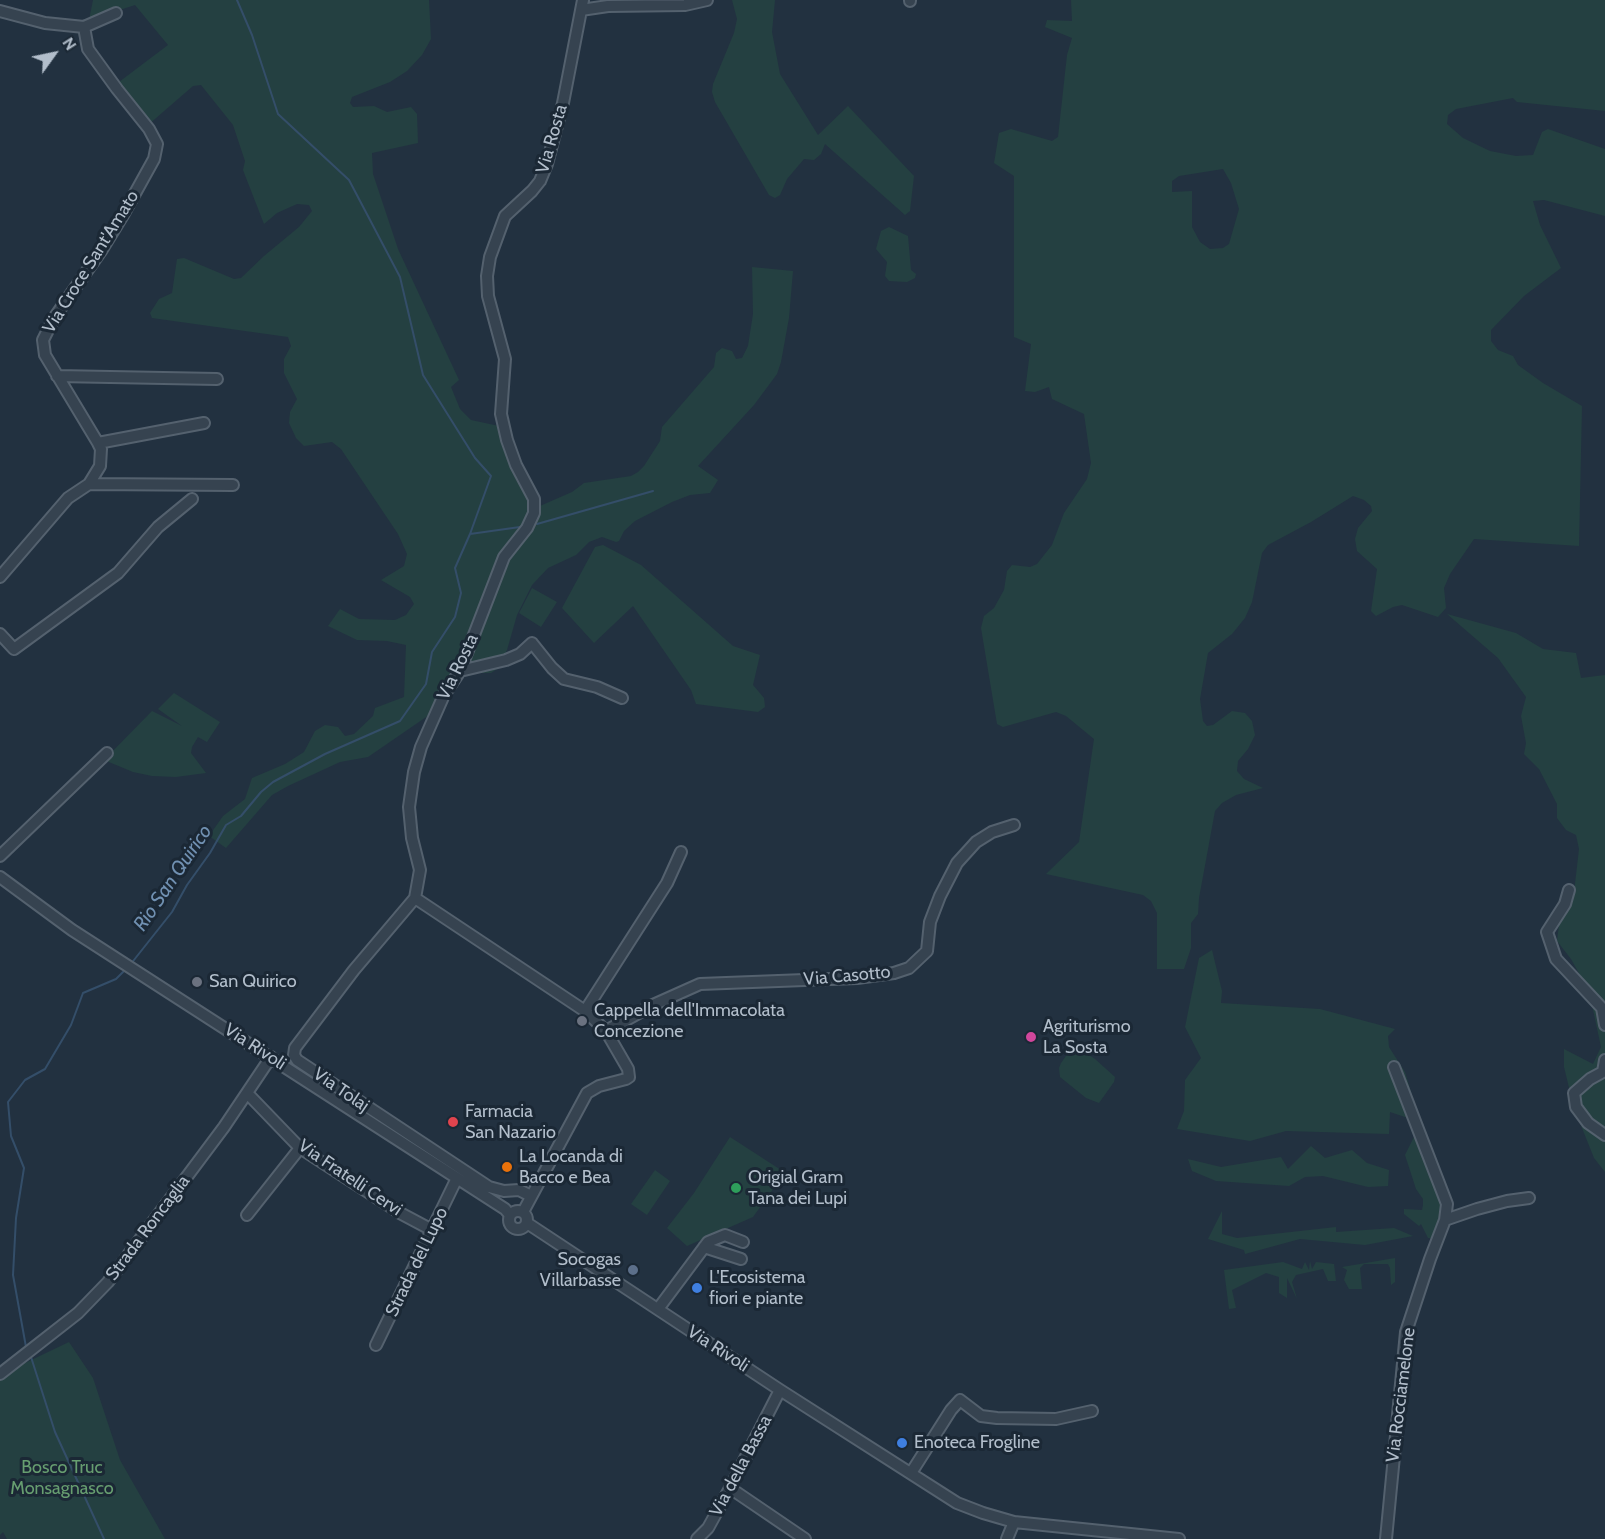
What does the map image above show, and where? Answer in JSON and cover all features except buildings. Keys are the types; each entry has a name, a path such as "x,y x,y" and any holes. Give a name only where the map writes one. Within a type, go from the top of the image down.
{"street":[{"name":"Via Rosta","path":"416,898 420,870 412,838 409,807 414,772 444,695 460,671 504,556 527,528 534,513 534,500 516,465 501,414 505,359 489,296 487,276 490,256 505,216 536,186 547,164 563,103 582,5 685,5 707,0"},
{"path":"0,11 45,22 84,27 116,14"},
{"name":"Via Croce Sant'Amato","path":"84,27 88,49 149,129 157,144 154,159 123,215 46,331 43,348 57,376 98,443"},
{"path":"57,376 217,379"},
{"path":"0,577 68,498 88,484 100,466 101,449 98,443 204,423"},
{"path":"88,484 233,485"},
{"path":"0,634 14,649 118,573 158,527 192,500"},
{"path":"460,671 506,660 520,654 532,643 564,679 597,687 622,698"},
{"path":"0,856 107,753"},
{"name":"Via Casotto","path":"606,1031 700,984 857,978 894,973 909,968 927,951 930,922 957,863 976,842 992,832 1014,825"},
{"path":"585,1011 667,883 681,852"},
{"name":"Via Rivoli","path":"0,877 72,930 505,1209 510,1215 510,1224 514,1228 520,1229 527,1223 780,1390 957,1503 1014,1522 1179,1539"},
{"path":"1569,890 1565,904 1547,932 1556,959 1602,1008 1605,1025"},
{"path":"416,898 585,1011 606,1031 623,1058 629,1077 599,1086 587,1093 523,1212"},
{"name":"Via Tolaj","path":"416,898 354,970 295,1048 294,1055 297,1060 489,1187 504,1191 519,1190 531,1196"},
{"name":"Strada Roncaglia","path":"0,1374 78,1312 108,1282 271,1057"},
{"path":"1605,1060 1602,1072 1574,1093 1575,1107 1588,1123 1605,1135"},
{"name":"Via Rocciamelone","path":"1386,1539 1406,1332 1445,1220 1448,1204 1394,1067"},
{"name":"Via Fratelli Cervi","path":"247,1093 300,1148 400,1213 432,1230"},
{"path":"247,1215 300,1148"},
{"name":"Strada del Lupo","path":"376,1345 457,1178"},
{"path":"1445,1220 1487,1206 1529,1198"},
{"path":"510,1215 517,1210 523,1212 527,1217 527,1223"},
{"path":"658,1310 704,1247 713,1239 725,1235 743,1242"},
{"path":"704,1247 741,1259"},
{"name":"Via della Bassa","path":"697,1539 708,1528 780,1390"},
{"path":"911,1473 951,1410 960,1401 976,1414 997,1418 1056,1419 1092,1411"},
{"path":"730,1488 806,1539"},
{"path":"1007,1539 1014,1522"}],"green space":[{"path":"93,0 429,0 431,39 422,55 407,71 390,82 352,97 350,103 353,107 374,106 387,112 411,107 417,114 418,143 372,153 373,174 398,249 459,380 451,387 460,409 471,420 499,426 530,502 532,514 503,555 459,668 432,713 368,757 340,762 272,795 226,848 209,836 223,816 245,799 252,778 285,764 304,752 315,731 325,725 338,727 345,736 354,734 373,716 375,708 404,697 406,645 387,641 357,640 328,626 340,609 359,619 395,620 406,615 414,604 410,597 381,580 404,566 407,554 398,534 341,449 332,442 304,446 296,438 289,423 290,412 297,399 284,373 284,359 291,346 288,337 152,318 150,313 159,299 172,293 177,259 184,258 234,279 241,278 299,227 312,211 309,205 297,204 277,213 264,224 243,170 245,161 233,125 201,85 193,86 148,125 115,85 168,45 135,5 89,20"},
{"path":"732,0 775,0 772,32 780,74 818,135 848,106 914,176 910,211 905,215 825,144 821,154 814,160 804,159 787,179 780,195 775,198 769,195 715,102 712,92 713,84 734,33 737,19"},
{"path":"1071,0 1605,0 1605,111 1517,102 1513,98 1456,109 1448,115 1447,124 1463,138 1490,151 1516,156 1533,155 1542,132 1548,129 1605,149 1605,216 1544,200 1533,201 1540,225 1561,268 1524,296 1491,330 1491,341 1498,350 1513,356 1518,365 1582,406 1579,546 1474,539 1450,574 1444,588 1446,608 1438,617 1402,605 1376,616 1371,611 1377,569 1357,551 1355,539 1358,528 1372,511 1371,506 1364,500 1353,496 1268,545 1262,553 1252,602 1245,618 1232,634 1208,653 1200,699 1203,721 1207,726 1213,725 1232,711 1245,713 1252,721 1255,735 1248,749 1238,761 1237,771 1244,779 1263,788 1236,795 1222,803 1215,811 1198,914 1191,923 1191,948 1184,969 1157,969 1157,913 1151,901 1143,895 1046,874 1079,842 1094,739 1066,716 1056,712 1003,727 997,724 981,628 984,616 994,608 1004,590 1007,571 1012,565 1030,567 1037,564 1052,545 1064,513 1087,479 1091,463 1084,414 1052,399 1049,387 1035,392 1025,391 1031,344 1014,337 1014,176 994,163 999,133 1011,129 1052,141 1058,137 1067,55 1072,38 1045,27 1047,20 1072,21","holes":["1223,169 1231,183 1239,209 1229,244 1223,248 1210,249 1200,242 1192,227 1192,191 1172,192 1172,181 1179,176"]},
{"path":"889,227 908,236 911,270 916,274 915,278 907,282 889,281 885,276 887,262 876,249 881,231"},
{"path":"752,267 793,271 789,318 781,362 777,374 754,405 698,466 718,480 710,493 690,495 672,502 635,521 624,531 619,541 602,537 589,542 576,555 548,568 532,585 517,615 507,650 497,669 491,673 472,673 467,662 505,563 534,522 540,506 572,492 584,483 631,476 638,472 660,441 662,427 714,367 716,353 722,348 732,351 736,359 742,358 748,346 753,314"},
{"path":"603,545 641,565 733,646 760,655 753,685 764,698 765,707 758,712 696,704 691,690 633,606 594,643 562,608 595,547"},
{"path":"532,588 557,602 541,627 519,613"},
{"path":"1447,614 1516,633 1543,649 1576,653 1581,678 1605,675 1605,1172 1594,1158 1574,1108 1564,1067 1564,1049 1593,1064 1601,1047 1589,991 1571,959 1557,941 1560,916 1573,901 1579,849 1576,835 1566,830 1557,818 1557,804 1539,769 1524,754 1526,743 1521,716 1526,697 1498,658"},
{"path":"174,693 220,722 207,742 198,737 192,747 191,753 206,773 176,777 152,776 133,772 104,760 152,711 182,726 158,709"},
{"path":"1212,950 1222,991 1221,1003 1320,1009 1395,1029 1388,1036 1389,1047 1405,1072 1420,1122 1390,1112 1389,1134 1286,1131 1250,1141 1177,1129 1184,1111 1185,1080 1201,1058 1185,1027 1199,958"},
{"path":"1074,1049 1083,1051 1095,1059 1115,1077 1099,1103 1086,1098 1060,1077 1061,1063"},
{"path":"1416,1133 1444,1204 1436,1234 1432,1238 1428,1238 1421,1224 1419,1226 1404,1214 1404,1209 1422,1210 1423,1205 1423,1199 1416,1189 1405,1155"},
{"name":"Origial Gram Tana dei Lupi","path":"730,1137 784,1174 753,1217 687,1246 667,1228 694,1193"},
{"path":"1311,1146 1325,1158 1352,1150 1367,1163 1389,1170 1388,1186 1368,1187 1323,1176 1305,1177 1289,1186 1216,1181 1192,1171 1188,1159 1221,1167 1281,1157 1288,1169"},
{"path":"655,1170 670,1181 647,1215 631,1204"},
{"path":"1222,1211 1222,1234 1237,1238 1336,1227 1336,1232 1394,1228 1413,1236 1365,1245 1300,1239 1245,1254 1244,1250 1208,1239"},
{"path":"1395,1258 1395,1282 1391,1285 1388,1264 1364,1264 1360,1268 1362,1289 1349,1289 1344,1280 1347,1270 1342,1267"},
{"path":"1310,1261 1312,1269 1316,1262 1334,1264 1336,1281 1328,1281 1323,1269 1296,1275 1292,1282 1297,1299 1287,1278 1287,1298 1279,1293 1279,1277 1266,1273 1232,1290 1236,1308 1229,1309 1224,1270 1283,1262 1302,1269 1305,1262 1309,1270"},
{"name":"Bosco Truc Monsagnasco","path":"69,1342 93,1378 120,1460 165,1539 7,1539 3,1532 0,1535 0,1375"}],"waterway":[{"path":"237,0 252,35 278,114 349,180 400,277 423,375 475,458 491,476 470,534"},
{"name":"Rio San Quirico","path":"537,524 653,491"},
{"name":"Rio San Quirico","path":"130,965 172,912 226,825 241,816 261,792 273,782 325,754 400,721 426,684 432,652 455,617 461,593 455,568 470,534 520,527"},
{"name":"Rio San Quirico","path":"26,1347 13,1275 16,1218 24,1168 11,1136 8,1102 25,1080 45,1069 71,1025 83,993 116,979 126,969"},
{"name":"Rio San Quirico","path":"31,1357 55,1432 104,1539"}],"place":[{"name":"San Quirico","path":"197,982"},
{"name":"Cappella dell'Immacolata Concezione","path":"582,1021"},
{"name":"Agriturismo La Sosta","path":"1031,1037"},
{"name":"Farmacia San Nazario","path":"453,1122"},
{"name":"La Locanda di Bacco e Bea","path":"507,1167"},
{"name":"Origial Gram Tana dei Lupi","path":"736,1188"},
{"name":"Socogas Villarbasse","path":"633,1270"},
{"name":"L'Ecosistema fiori e piante","path":"697,1288"},
{"name":"Enoteca Frogline","path":"902,1443"}]}
